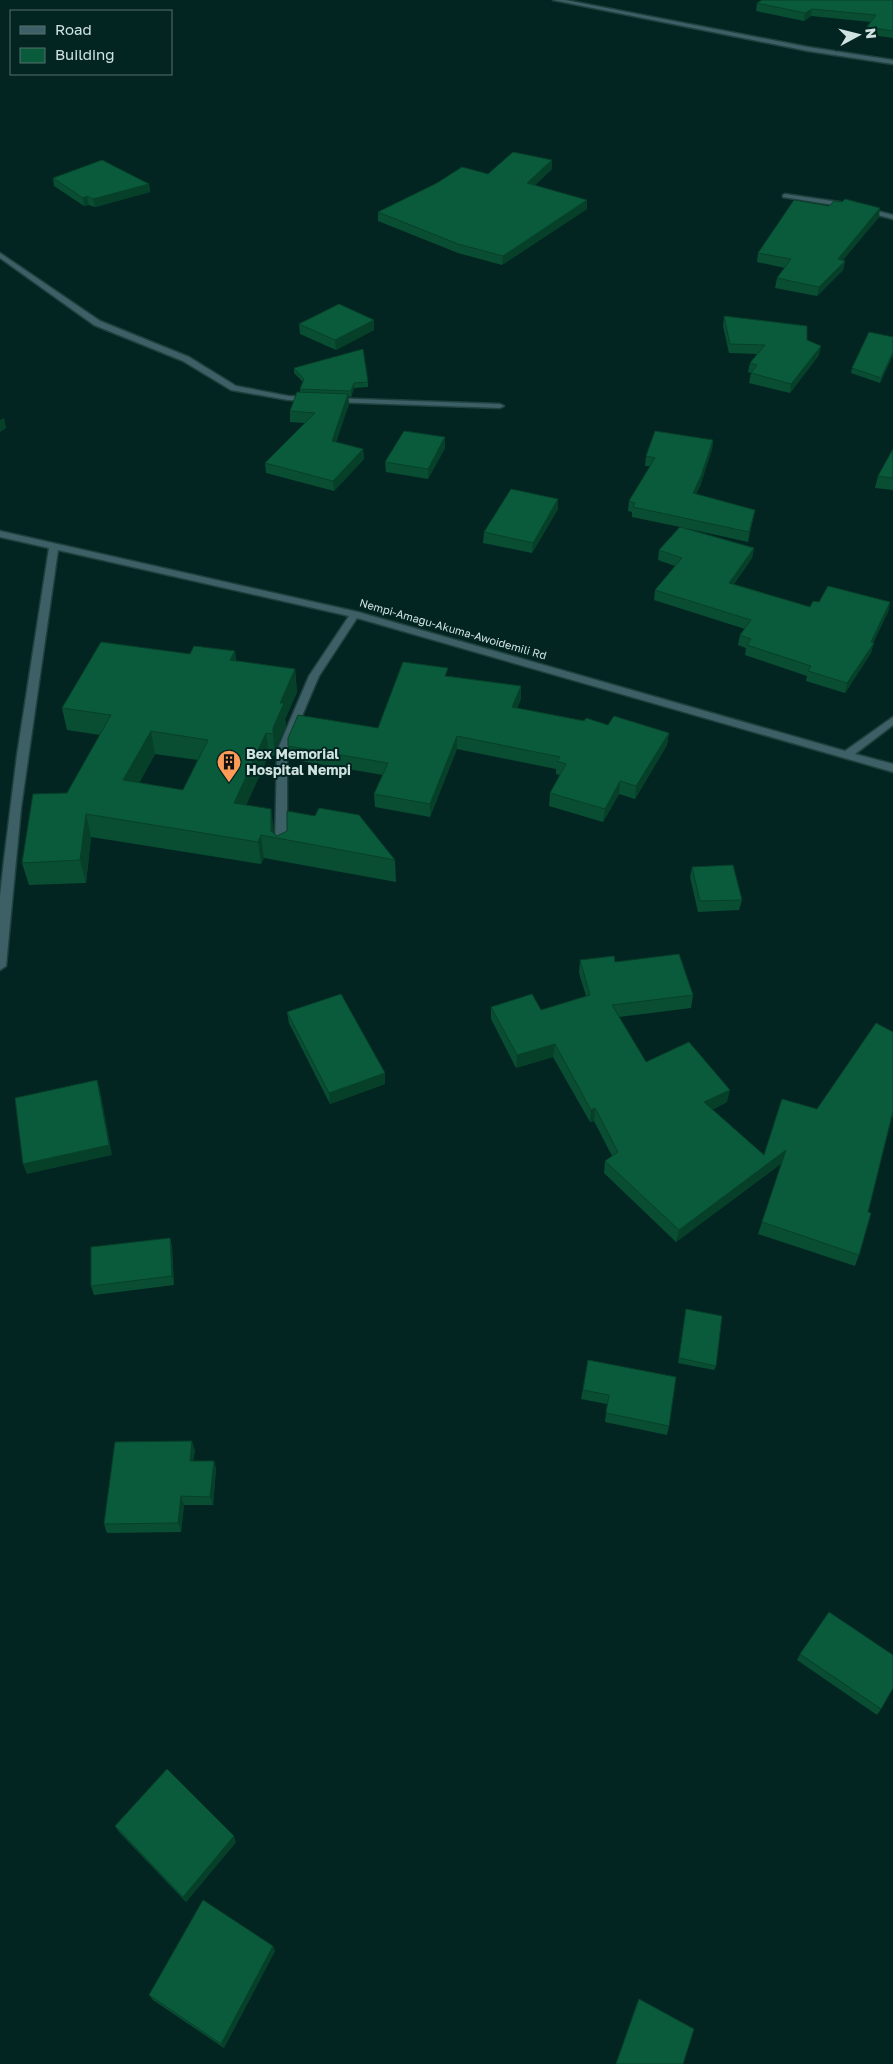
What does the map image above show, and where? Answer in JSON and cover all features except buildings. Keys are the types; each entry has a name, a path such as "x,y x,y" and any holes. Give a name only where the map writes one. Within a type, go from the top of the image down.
{"street":[{"path":"556,0 808,48 893,62"},
{"path":"785,196 846,205 893,217"},
{"path":"0,255 97,323 186,359 234,388 288,398 317,399"},
{"path":"326,399 500,406"},
{"name":"Nempi-Amagu-Akuma-Awoidemili Rd","path":"0,534 355,614 893,768"},
{"path":"0,966 2,908 54,546"},
{"path":"281,853 282,751 314,676 355,614"},
{"path":"846,755 893,720"}],"place":[{"name":"Bex Memorial Hospital Nempi","path":"229,783"}]}
